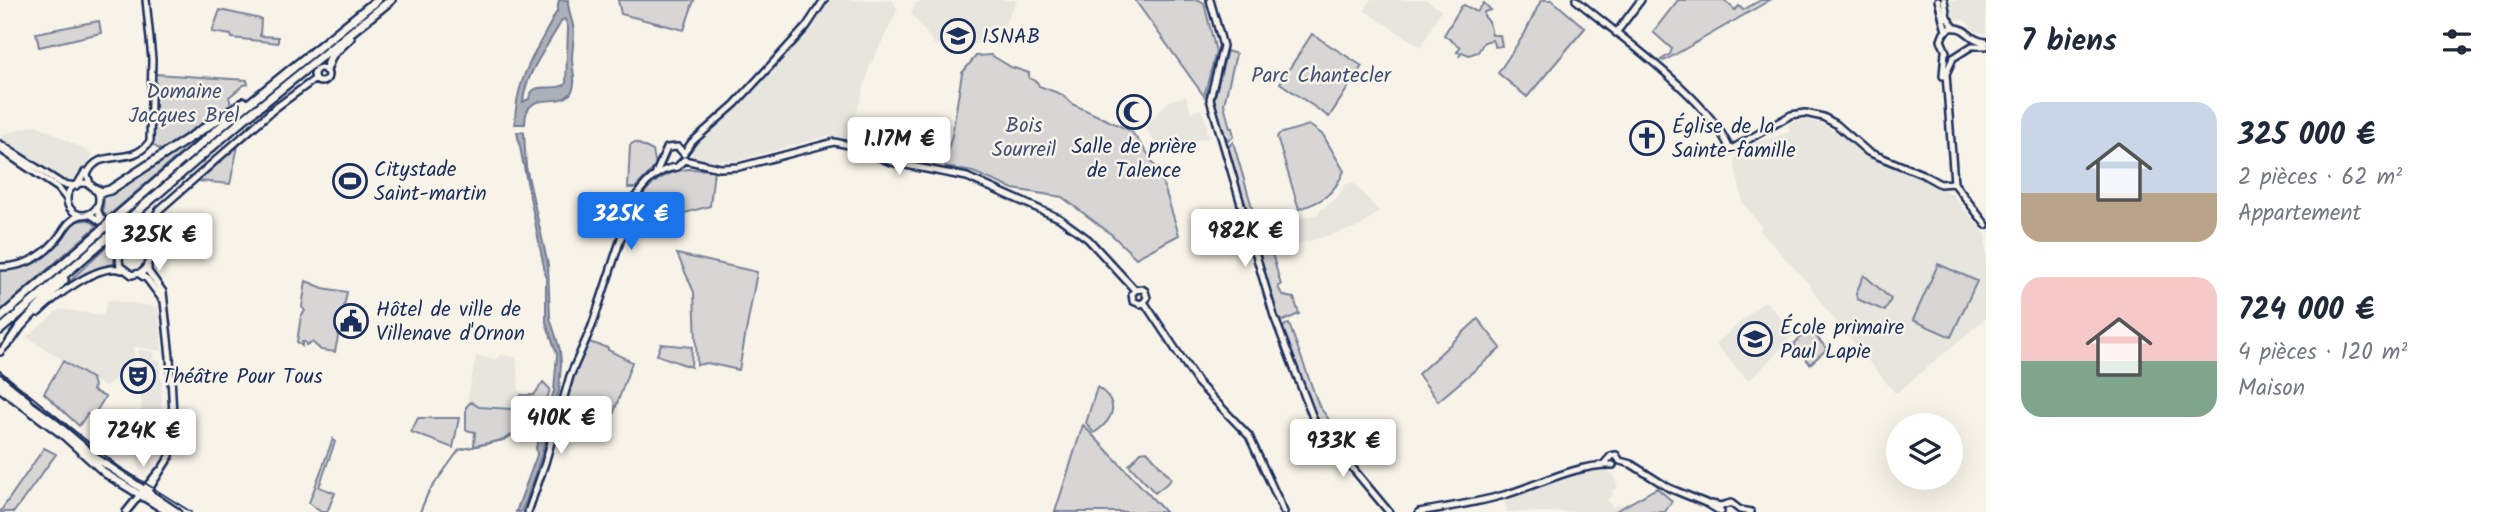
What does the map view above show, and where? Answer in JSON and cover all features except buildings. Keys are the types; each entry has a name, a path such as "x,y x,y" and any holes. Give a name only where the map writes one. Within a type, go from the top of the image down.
{"highway":[{"path":"0,318 110,222 377,0"},
{"path":"0,330 254,111 391,0"},
{"path":"326,70 332,55 372,15"},
{"path":"93,188 102,192 110,190 242,104 299,63"},
{"path":"11,340 51,292 108,237"}],"main road":[{"path":"0,380 168,512"},
{"path":"0,388 63,435 107,474 177,512"}],"street":[{"path":"126,512 164,467 172,450 170,357 163,292 148,271 149,257 145,249 121,239 99,215 98,197 87,174 92,166 102,159 138,153 150,141 152,59 146,0"},
{"path":"528,512 569,379 592,326 639,191 656,175 680,166 692,142 735,104 806,26 824,0"},
{"path":"1576,0 1688,94 1714,122 1730,150 1791,115 1811,114 1836,124 1868,152 1940,184 1953,184"},
{"path":"1616,33 1641,0"},
{"path":"1938,0 1946,31"},
{"path":"1944,0 1947,17 1954,27"},
{"path":"1213,2 1223,46 1210,96 1265,289 1306,405 1319,428 1392,512"},
{"path":"1986,44 1954,27 1946,31 1941,40 1945,52 1943,74 1953,184 1986,228"},
{"path":"1968,49 1969,36"},
{"path":"1953,184 1946,74 1950,61 1956,56 1976,45 1986,44"},
{"path":"1945,52 1956,56"},
{"path":"319,68 326,70 326,80 319,82 315,79 315,71 319,68"},
{"path":"145,249 159,210 274,109 315,79"},
{"path":"67,224 69,191 94,160 105,155 136,150 144,143 150,131"},
{"path":"656,175 667,148 692,142"},
{"path":"678,147 684,157 720,167 739,167 834,142 967,177 1068,223 1105,256 1135,290"},
{"path":"0,144 62,184 93,188"},
{"path":"0,149 58,188 75,213 80,215"},
{"path":"662,160 670,168"},
{"path":"88,214 97,205"},
{"path":"0,267 16,267 29,263 54,242 67,224 80,215 88,214 94,216 118,244 118,259 122,270"},
{"path":"120,252 148,238"},
{"path":"0,352 44,307 71,287 107,268 122,270 132,275 139,274 148,266"},
{"path":"139,274 147,279 164,302"},
{"path":"1135,290 1145,291 1147,298 1144,302 1140,304 1133,300 1132,293 1135,290"},
{"path":"1144,302 1198,383 1249,436 1284,512"},
{"path":"1603,465 1616,455 1620,461 1632,464 1678,493 1722,512 1725,505"},
{"path":"1610,457 1613,465"},
{"path":"1419,512 1504,495 1603,465 1617,465 1620,461"},
{"path":"1708,504 1731,503 1737,510 1751,512"}],"shaded area":[{"path":"559,0 568,0 574,32 572,91 567,97 537,102 527,112 525,124 515,124 523,79 557,11","holes":["565,19 568,28 566,84 534,89 529,99 523,102 528,80 562,20"]},
{"path":"828,0 892,0 898,9 870,66 850,135 845,138 827,136 736,161 707,160 692,156 692,142 713,125 806,27 822,3"},
{"name":"ISNAB","path":"924,0 1017,0 1003,27 956,56 948,47 935,45 911,13 916,3"},
{"path":"1370,0 1426,0 1441,10 1421,47 1365,11"},
{"path":"1950,0 1986,0 1986,34 1975,31 1965,20 1956,19 1951,12"},
{"path":"1186,96 1191,112 1201,109 1207,125 1206,133 1209,132 1210,137 1184,144 1182,138 1172,137 1174,150 1162,154 1145,127 1169,101"},
{"path":"1806,119 1826,125 1833,131 1836,128 1866,155 1920,177 1952,194 1986,235 1986,318 1898,392 1894,392 1808,283 1764,235 1760,230 1761,226 1743,203 1734,162 1737,153 1752,144 1790,132 1788,126 1791,122"},
{"path":"37,125 93,154 79,180 66,181 0,138 2,134"},
{"path":"517,132 524,132 526,167 548,265 550,318 560,350 561,364 559,390 542,453 521,512 516,512 537,455 536,447 554,391 557,354 546,322 546,277"},
{"path":"1353,183 1379,211 1361,226 1292,246 1285,223 1319,214 1319,211 1336,199 1346,184"},
{"path":"108,300 158,307 162,351 134,347 134,374 120,374 105,387 27,337 60,309 103,316"},
{"name":"École primaire Paul Lapie","path":"1763,302 1767,302 1794,335 1747,380 1717,343"},
{"path":"139,350 154,352 153,360 160,360 161,422 150,421 151,413 141,412 142,360 137,360"},
{"path":"500,355 516,357 519,391 523,392 512,409 479,407 472,402 468,405 476,356 496,359"},
{"path":"1601,467 1613,475 1618,487 1612,490 1613,495 1607,499 1612,507 1620,504 1622,512 1507,512 1504,500 1506,497 1543,483"}],"green space":[{"path":"618,0 694,0 684,30 621,14"},
{"path":"1135,0 1199,0 1204,3 1216,52 1204,96"},
{"path":"1541,0 1552,0 1585,28 1527,97 1498,73 1525,33"},
{"path":"1678,0 1724,0 1735,10 1739,6 1743,10 1761,0 1770,0 1664,61 1661,60 1670,54 1672,49 1653,32"},
{"path":"1484,3 1491,10 1484,12 1484,16 1489,22 1492,35 1500,35 1502,46 1495,47 1492,40 1484,42 1478,52 1469,55 1462,52 1459,57 1461,53 1457,52 1460,47 1444,35 1461,7 1464,5 1477,12"},
{"path":"220,10 261,19 260,36 278,37 278,43 232,38 231,35 212,32"},
{"path":"99,21 101,33 39,47 36,33"},
{"name":"Parc Chantecler","path":"1312,34 1362,66 1329,117 1280,83"},
{"path":"1227,51 1236,54 1224,104 1234,136 1229,140 1224,136 1214,99"},
{"name":"Bois Sourreil","path":"991,55 1011,67 1029,73 1029,78 1039,86 1061,94 1072,104 1131,131 1162,180 1179,235 1136,258 1111,234 1062,197 1013,189 973,172 946,167 944,163 952,135 962,73 976,56"},
{"name":"Domaine Jacques Brel","path":"155,74 247,80 248,84 229,97 231,105 161,150 153,145"},
{"path":"222,120 107,217 103,211 104,195"},
{"path":"1309,125 1323,135 1344,171 1336,186 1326,196 1299,209 1277,137 1279,134"},
{"path":"635,142 653,151 656,166 635,188 628,188 630,145"},
{"path":"1233,142 1256,221 1250,222 1227,148"},
{"path":"238,146 230,184 198,181"},
{"path":"688,169 714,170 710,206 667,218 661,199 638,201 659,179"},
{"path":"89,220 97,226 0,311 0,270 13,269 34,261 72,221"},
{"path":"1264,225 1281,285 1278,286 1279,289 1284,295 1294,298 1299,314 1283,321 1277,317 1252,231"},
{"path":"111,242 115,247 114,264 86,275 43,306"},
{"path":"677,254 757,272 739,370 707,363 697,365 694,292"},
{"path":"1938,264 1977,281 1951,337 1913,320"},
{"path":"1864,275 1891,299 1885,311 1857,299 1856,293"},
{"path":"306,281 323,288 347,292 335,352 321,350 312,342 306,345 302,342 302,346 297,342 301,316 305,311 302,307"},
{"path":"1478,319 1501,348 1438,401 1418,374"},
{"path":"1289,324 1319,406 1357,457 1351,462 1311,411 1282,331 1285,325"},
{"path":"1809,328 1827,349 1810,364 1794,344"},
{"path":"589,342 608,348 632,362 609,426 563,412 574,372"},
{"path":"661,344 692,347 691,367 657,355"},
{"path":"63,361 92,379 92,390 105,397 93,417 87,414 79,426 44,393"},
{"path":"543,382 550,389 535,439 514,434 503,440 474,446 475,432 466,430 466,407 471,402 479,407 512,409 521,395 534,395"},
{"path":"1097,387 1109,399 1112,410 1107,422 1094,433 1086,423"},
{"path":"418,418 459,418 453,448 411,432"},
{"path":"1083,425 1155,501 1165,512 1055,512"},
{"path":"333,439 335,442 319,487 335,493 327,512 321,512 309,503"},
{"path":"44,448 56,454 14,512 0,512"},
{"path":"1147,451 1171,478 1155,493 1129,465 1141,452"},
{"path":"1657,488 1672,501 1665,512 1614,512"}],"waterway":[{"path":"420,512 428,493 459,450 503,440 514,434 538,440"}],"tram line":[{"path":"0,371 118,466 191,512"}],"place":[{"name":"ISNAB","path":"958,36"},
{"name":"Salle de prière de Talence","path":"1134,112"},
{"name":"Église de la Sainte-famille","path":"1647,138"},
{"name":"Citystade Saint-martin","path":"350,181"},
{"name":"Hôtel de ville de Villenave d'Ornon","path":"351,321"},
{"name":"École primaire Paul Lapie","path":"1755,339"},
{"name":"Théâtre Pour Tous","path":"138,376"}]}
